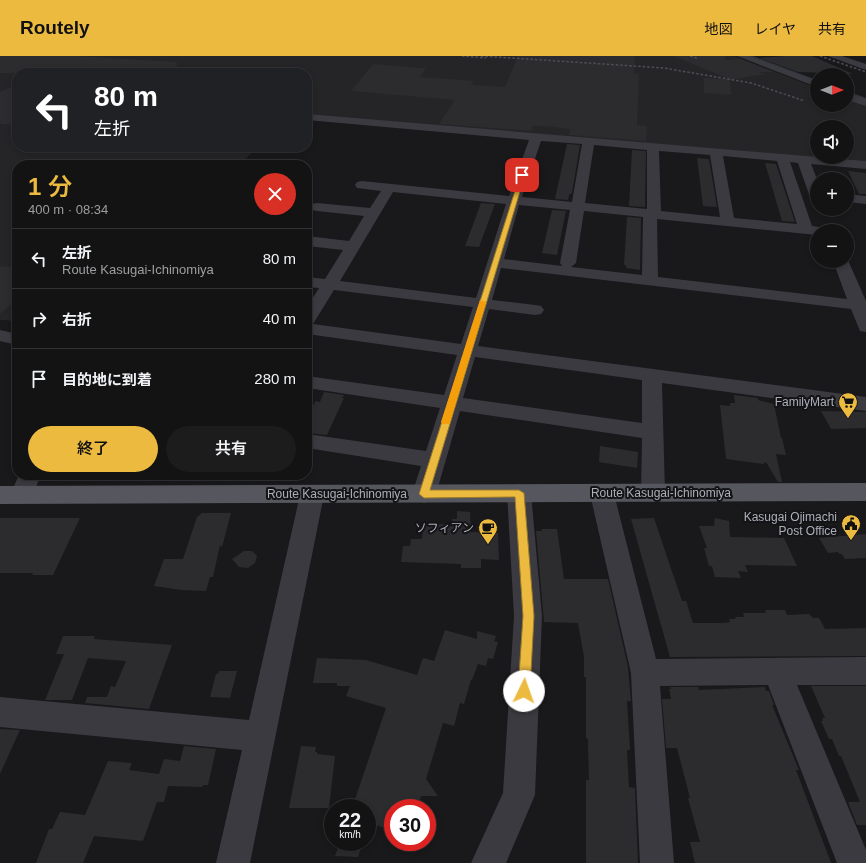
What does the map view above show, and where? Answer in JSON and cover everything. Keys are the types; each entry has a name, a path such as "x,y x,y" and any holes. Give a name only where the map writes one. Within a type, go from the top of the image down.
{"main road":[{"name":"Route Kasugai-Ichinomiya","path":"17,488 312,495 866,492"}],"street":[{"path":"742,56 810,81"},
{"path":"833,56 866,67"},
{"path":"854,99 866,103"},
{"path":"312,117 866,165"},
{"path":"424,494 514,200 536,137"},
{"path":"568,263 589,141"},
{"path":"650,281 653,146"},
{"path":"716,152 728,222"},
{"path":"782,157 806,229"},
{"path":"803,159 810,178"},
{"path":"362,186 810,230"},
{"path":"312,313 389,188"},
{"path":"854,199 866,200"},
{"path":"318,207 374,213"},
{"path":"824,216 827,224"},
{"path":"312,242 353,246"},
{"path":"495,263 862,306"},
{"path":"844,268 862,306 866,327"},
{"path":"312,283 535,310"},
{"path":"312,330 866,404"},
{"path":"0,335 12,339"},
{"path":"652,376 653,493"},
{"path":"312,383 653,432"},
{"path":"312,442 434,460"},
{"path":"488,863 519,795 528,616 519,493"},
{"path":"602,494 644,673 657,863"},
{"path":"233,863 312,495"},
{"path":"644,673 866,671"},
{"path":"777,672 854,863"},
{"path":"0,712 260,736"}],"shaded area":[{"path":"0,56 734,56 810,85 810,112 854,112 854,102 866,106 866,161 854,160 854,120 810,120 810,156 312,115 312,68 12,68 12,152 253,152 244,160 12,160 12,321 0,320"}],"building":[{"path":"0,56 77,56 177,62 176,68 12,68 12,73 0,73"},
{"path":"518,56 635,56 634,73 639,74 637,125 647,126 646,141 569,135 570,129 545,126 533,126 532,131 439,124 455,100 351,91 373,64 426,68 420,77 474,81 471,85 505,87"},
{"path":"673,56 725,56 725,60 741,59 774,72 759,72 765,74 730,80 731,95 704,93 704,78 729,79"},
{"path":"812,56 839,68 810,68 810,72 798,72 759,58"},
{"path":"12,86 12,125 0,124 0,92"},
{"path":"567,144 580,145 572,193 569,195 568,200 555,199"},
{"path":"632,150 646,151 645,207 629,206"},
{"path":"697,158 709,159 717,207 703,206"},
{"path":"765,163 776,164 795,222 782,221"},
{"path":"848,171 866,173 866,194 859,194 854,184 854,172"},
{"path":"481,203 495,204 479,247 465,246"},
{"path":"552,210 566,211 557,255 542,253"},
{"path":"627,217 641,218 640,270 626,268 626,265 624,265"},
{"path":"0,266 12,267 12,303 0,314"},
{"path":"324,392 344,395 327,435 312,434 312,405 314,405 315,401 320,402"},
{"path":"734,395 758,398 758,400 774,404 786,455 776,454 782,482 778,482 766,462 763,464 726,459 720,405 730,406 730,403 735,403"},
{"path":"821,411 866,412 866,428 831,429"},
{"path":"600,446 638,452 637,468 599,462"},
{"path":"457,511 470,512 471,532 498,533 499,560 481,559 481,568 461,568 461,564 401,562 403,546 410,546 411,539 422,539 423,525 425,525 425,523 452,525 452,519 457,519"},
{"path":"202,513 231,513 222,547 220,545 213,577 210,577 206,591 181,590 154,586 164,559 183,559 197,517"},
{"path":"0,518 80,518 53,575 32,575 33,573 0,573"},
{"path":"654,518 682,601 686,601 693,623 730,622 729,619 744,617 743,613 766,613 765,610 785,610 787,615 809,614 813,618 819,618 825,629 866,628 866,656 670,657 631,519"},
{"path":"715,518 729,521 730,537 784,538 797,566 745,565 748,572 738,571 741,578 715,577 712,566 709,566 704,548 707,548 699,526 714,526"},
{"path":"542,529 557,529 564,579 608,579 628,667 631,701 627,701 630,750 627,750 629,787 635,788 638,863 586,863 586,780 589,780 588,739 586,738 586,677 584,677 584,657 578,623 544,622 536,531 542,531"},
{"path":"866,534 866,558 845,559 842,554 839,554 838,552 828,553 819,538"},
{"path":"244,551 252,551 257,556 255,563 248,568 239,567 232,559"},
{"path":"445,630 477,639 477,631 496,636 494,641 498,642 493,659 488,658 486,666 478,664 471,680 464,704 460,703 454,726 443,723 426,779 438,796 421,796 420,799 384,799 384,828 376,825 376,799 355,799 386,708 346,696 350,686 337,686 337,683 313,683 317,658 366,660 417,675 424,658 434,661"},
{"path":"63,636 95,636 94,639 172,645 149,709 85,703 87,697 107,697 111,686 115,687 126,661 88,658 72,700 45,700 64,654 56,654"},
{"path":"219,671 237,671 230,698 210,697 216,674 218,674"},
{"path":"811,686 866,686 866,825 857,825 848,802 860,802 841,756 839,756 832,739 829,739 821,721 823,721 822,718 825,718"},
{"path":"670,687 698,687 699,690 765,687 766,691 769,691 774,705 772,705 799,770 796,770 831,863 695,863 690,842 700,842 688,798 690,798 677,748 666,748 662,699 671,699"},
{"path":"0,729 20,730 0,774"},
{"path":"184,746 216,749 208,785 203,785 202,787 168,786 164,802 157,802 143,841 94,836 83,863 36,863 49,829 52,829 60,812 85,815 108,761 132,763 129,770 159,774 164,759 180,761"},
{"path":"301,746 316,747 315,752 317,752 317,754 335,756 330,799 324,799 324,808 289,808"},
{"path":"337,851 360,851 358,857 335,856"}],"waterway":[{"path":"751,56 810,78"},
{"path":"854,95 866,99"}],"railway":[{"path":"462,56 486,58"},
{"path":"481,56 664,68 751,83 805,101"},
{"path":"690,56 697,58"},
{"path":"820,56 866,72"}],"slow traffic":[{"path":"446,422 483,302"}],"place":[{"name":"FamilyMart","path":"848,419"},
{"name":"Kasugai Ojimachi Post Office","path":"851,541"},
{"name":"ソフィアン","path":"488,545"}],"route":[{"path":"522,175 424,494 519,493 528,616 524,691"}]}
